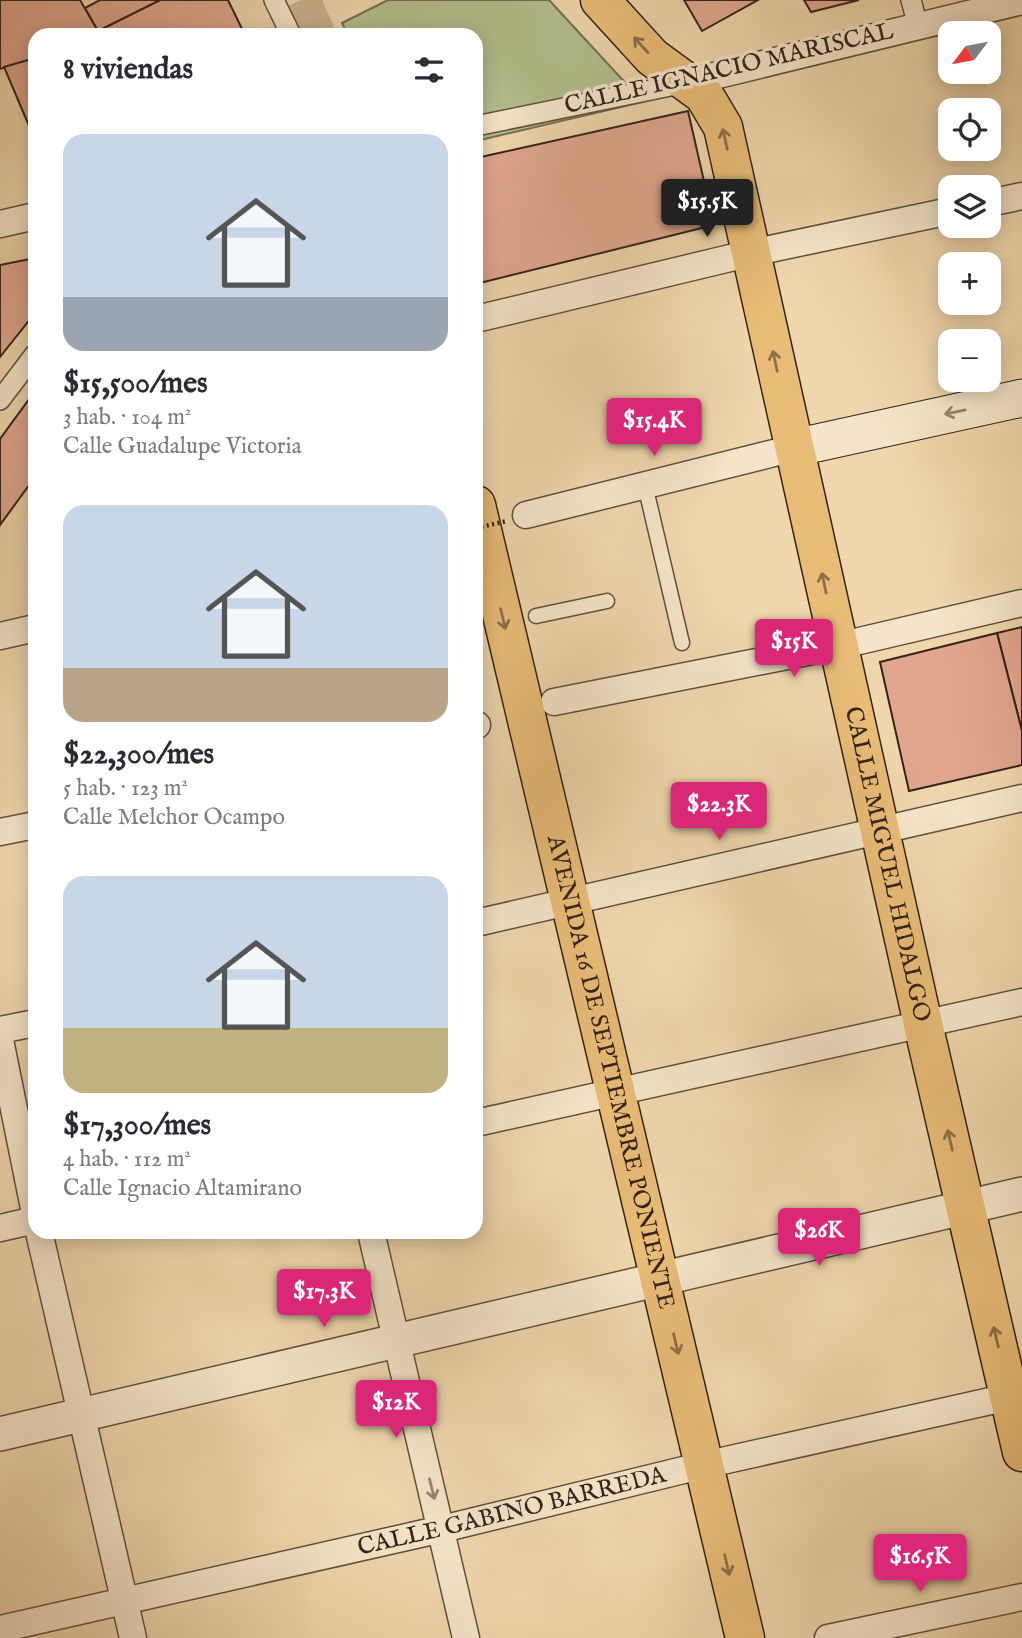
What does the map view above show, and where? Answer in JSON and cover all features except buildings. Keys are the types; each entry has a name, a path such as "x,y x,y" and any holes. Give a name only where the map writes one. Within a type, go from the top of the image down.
{"main road":[{"name":"CALLE MIGUEL HIDALGO","path":"600,0 652,57 690,82 713,107 723,127 923,1024 966,1206 1016,1396 1022,1452"},
{"path":"794,448 1022,398"},
{"name":"AVENIDA 16 DE SEPTIEMBRE PONIENTE","path":"503,514 571,901 744,1638"}],"street":[{"path":"274,0 288,28"},
{"path":"911,0 918,26"},
{"name":"CALLE IGNACIO MARISCAL","path":"483,125 690,82 1022,1"},
{"path":"1001,200 1022,196"},
{"path":"483,317 751,253 938,214"},
{"path":"0,224 28,218"},
{"path":"0,400 28,363"},
{"path":"503,514 645,485 794,448"},
{"path":"554,702 838,646 1022,603"},
{"path":"0,636 28,630"},
{"path":"483,921 1022,798"},
{"path":"0,832 28,826"},
{"path":"483,1121 1022,1002"},
{"path":"0,1030 28,1024"},
{"path":"0,1040 28,1178"},
{"path":"0,1434 80,1418 396,1339 1022,1194"},
{"path":"0,1228 28,1222"},
{"path":"41,1239 133,1638"},
{"path":"373,1239 466,1638"},
{"name":"CALLE GABINO BARREDA","path":"0,1629 442,1529 704,1465 1016,1396"},
{"path":"828,1638 1022,1597"}],"lane":[{"path":"645,485 682,643"},
{"path":"536,616 607,601"}],"path":[{"path":"483,524 503,514"}],"green space":[{"path":"388,0 549,0 643,102 483,139 483,28 344,28 342,23"}],"tunnel":[{"path":"301,0 314,28"}]}
